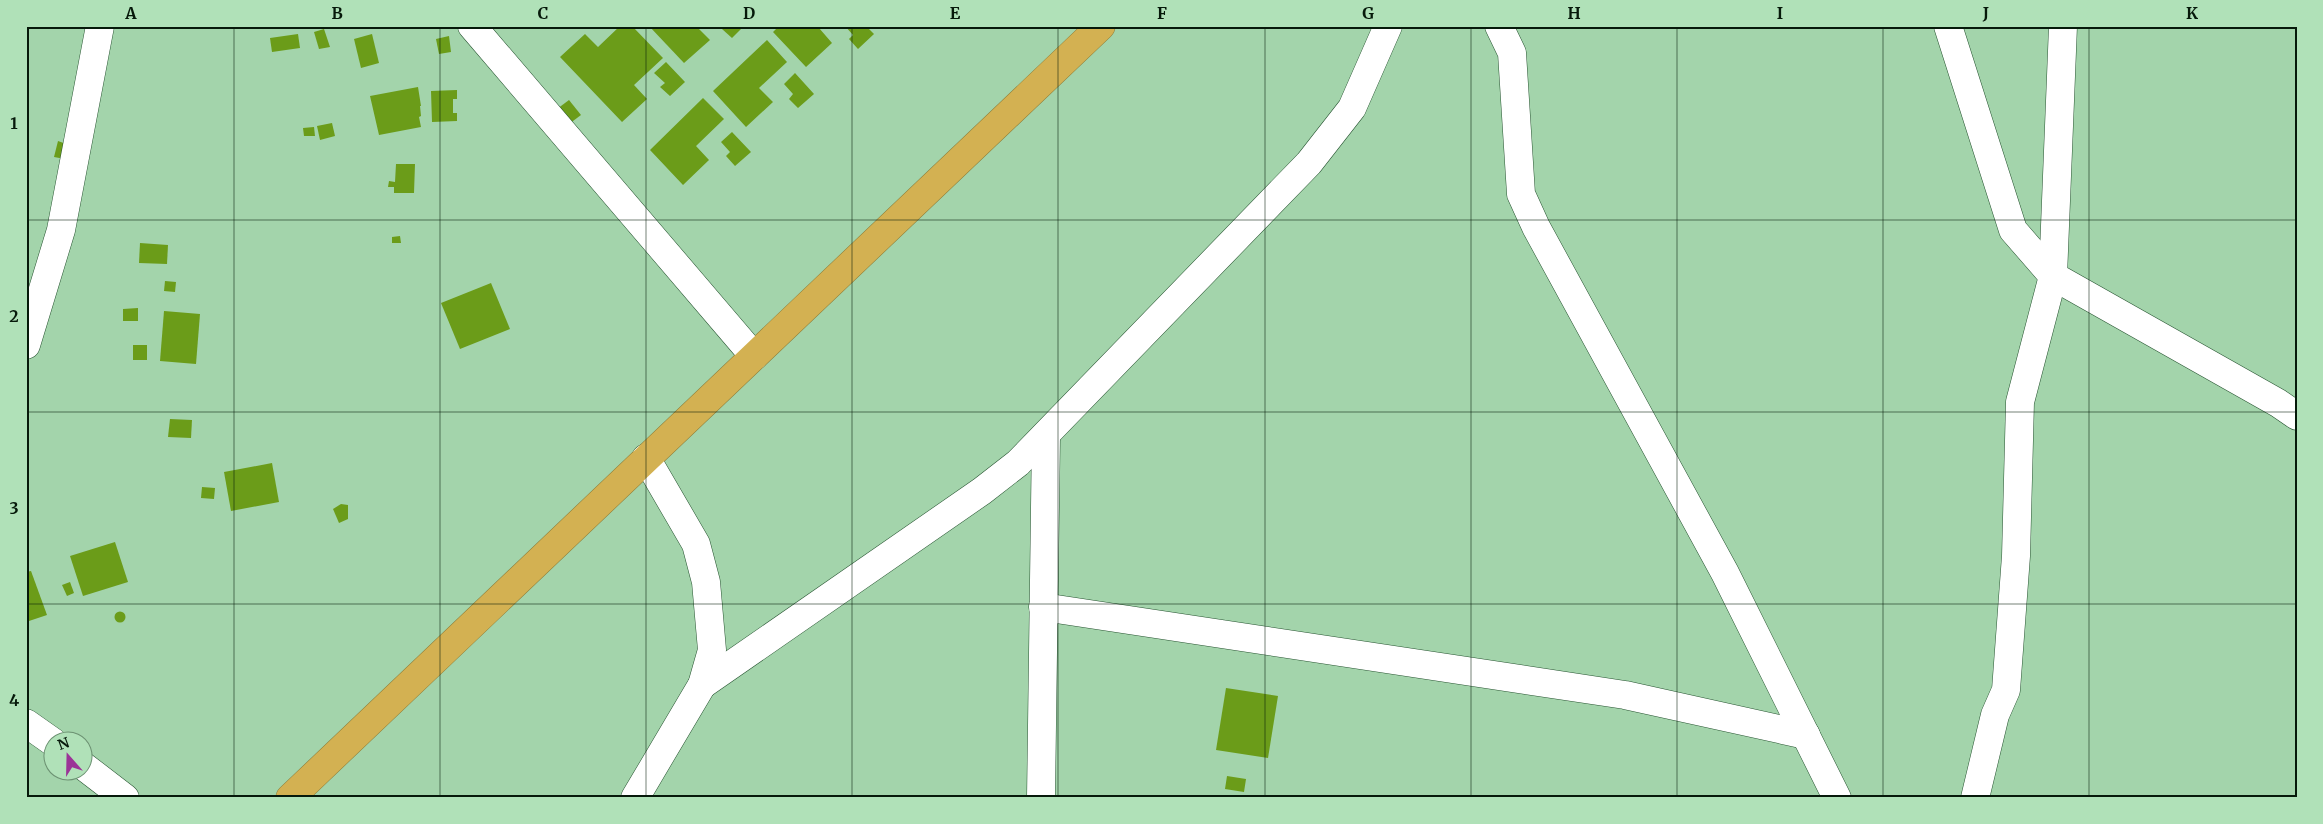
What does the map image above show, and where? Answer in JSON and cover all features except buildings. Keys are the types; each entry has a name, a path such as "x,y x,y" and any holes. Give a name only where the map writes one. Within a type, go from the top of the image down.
{"highway":[{"path":"290,798 1101,26"}],"street":[{"path":"26,345 61,230 100,26"},
{"path":"472,26 754,356"},
{"path":"702,685 982,491 1018,463 1310,163 1352,108 1388,26"},
{"path":"1499,26 1512,53 1521,194 1536,227 1725,573 1837,798"},
{"path":"1948,26 2013,230 2053,276 2278,403 2297,416"},
{"path":"1975,798 1995,715 2006,690 2016,556 2020,402 2053,276 2063,26"},
{"path":"1041,798 1046,435"},
{"path":"635,798 702,685 712,650 706,582 696,544 646,458"},
{"path":"1044,607 1625,696 1806,735"},
{"path":"26,723 42,734"},
{"path":"92,772 125,798"}]}
